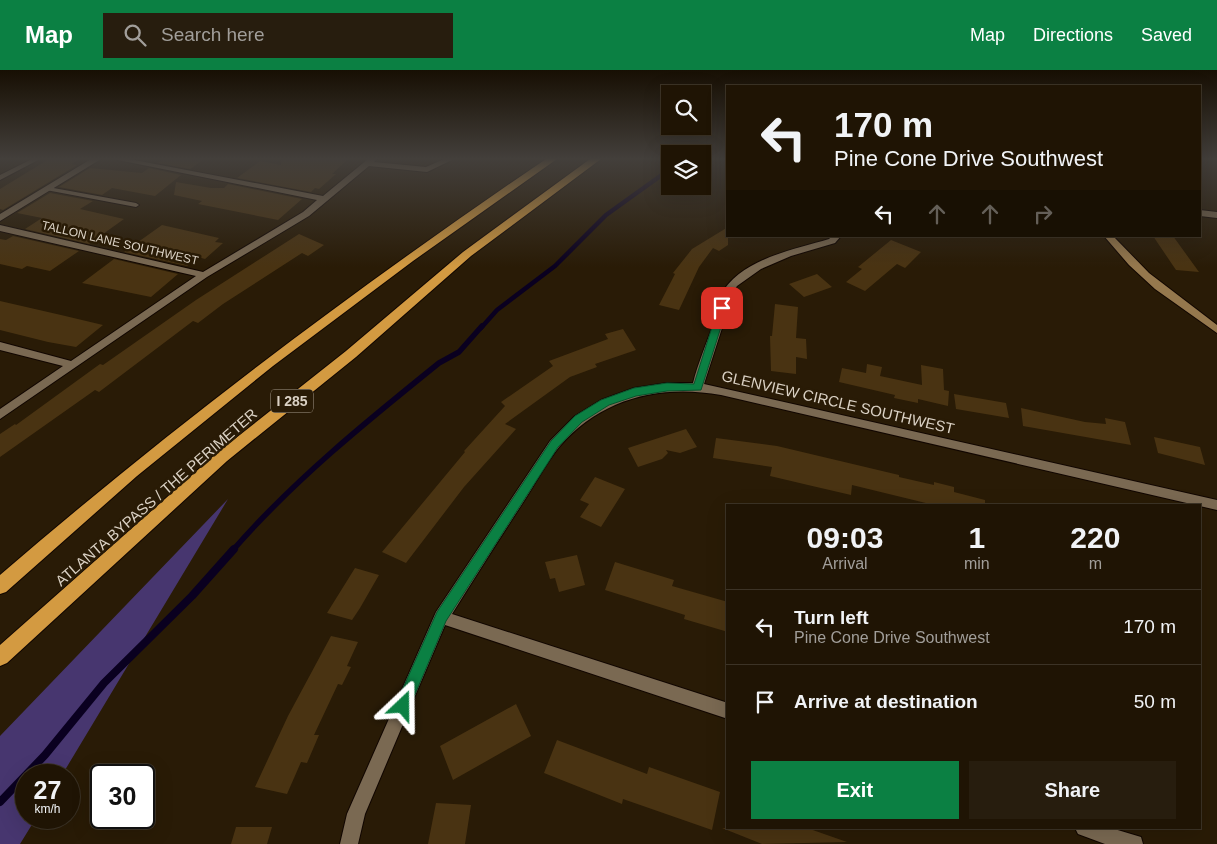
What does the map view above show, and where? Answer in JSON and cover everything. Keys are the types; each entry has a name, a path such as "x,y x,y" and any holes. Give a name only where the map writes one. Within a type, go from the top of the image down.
{"highway":[{"name":"ATLANTA BYPASS / THE PERIMETER","path":"0,586 146,459 330,316 500,195"},
{"name":"ATLANTA BYPASS / THE PERIMETER","path":"0,657 222,457 351,354 467,254 547,195"}],"street":[{"path":"0,218 38,195"},
{"path":"304,195 324,199"},
{"path":"0,415 204,275 254,247 306,214 329,195"},
{"path":"1201,213 1217,215"},
{"name":"TALLON LANE SOUTHWEST","path":"0,228 204,275"},
{"path":"698,388 700,373 721,318 724,297 732,285 752,269 832,241 836,237"},
{"path":"1109,237 1142,274 1217,330"},
{"path":"0,346 72,366"},
{"name":"GLENVIEW CIRCLE SOUTHWEST","path":"349,844 356,814 441,617 554,444 579,419 605,403 634,392 667,387 698,388 1217,506"},
{"path":"441,617 726,709"},
{"path":"1087,829 1134,844"}],"lane":[{"path":"84,195 136,204"}],"shaded area":[{"path":"228,499 69,764 15,764 15,829 29,829 20,844 0,844 0,736"}],"building":[{"path":"0,195 27,195 3,210 0,209"},
{"path":"47,195 61,195 93,201 80,209 124,219 89,244 25,229 42,218 17,213"},
{"path":"175,195 283,195 302,199 278,220 198,204 202,201"},
{"path":"162,225 219,238 215,242 223,243 205,259 198,257 187,266 124,252"},
{"path":"726,228 728,245 719,251 713,248 699,267 679,310 659,305 675,274 673,273 692,249"},
{"path":"299,234 324,245 308,256 302,253 223,304 198,323 193,321 99,392 95,390 0,457 0,434 16,425 100,364 103,365 196,300"},
{"path":"13,236 79,251 50,271 27,266 22,269 0,264 0,239 6,240"},
{"path":"1154,237 1174,237 1199,272 1176,270"},
{"path":"891,240 921,252 905,268 897,264 865,291 846,282 862,269 858,267"},
{"path":"114,259 178,274 151,297 82,283"},
{"path":"817,274 832,287 804,297 789,284"},
{"path":"0,301 103,325 76,347 48,342 0,330"},
{"path":"775,304 798,307 796,338 806,339 807,359 796,357 796,374 771,371 770,336 772,336"},
{"path":"623,329 636,350 595,364 597,367 570,377 505,424 516,429 464,487 406,563 382,552 464,451 505,406 501,402 553,366 549,361 608,339 605,334"},
{"path":"867,364 882,367 880,376 922,385 921,365 943,369 944,390 949,391 948,406 918,399 918,403 894,398 895,395 839,382 842,368 866,373"},
{"path":"954,394 1006,403 1009,418 956,409"},
{"path":"1021,408 1085,422 1106,424 1105,418 1125,422 1131,445 1023,426"},
{"path":"686,429 697,447 680,453 666,450 668,453 662,459 638,467 628,448"},
{"path":"1154,437 1200,447 1205,465 1158,453"},
{"path":"716,438 777,446 899,475 899,477 934,485 934,482 954,487 954,492 985,500 985,504 930,504 852,485 851,495 770,476 772,467 713,458"},
{"path":"595,477 625,489 601,527 580,517 589,504 580,500"},
{"path":"577,555 585,585 559,592 555,578 550,579 545,562"},
{"path":"615,562 674,580 672,586 726,601 726,631 684,619 685,615 605,590"},
{"path":"355,568 379,575 360,608 352,620 327,613"},
{"path":"331,636 358,642 347,666 351,667 342,685 338,684 314,735 319,735 307,763 301,762 287,794 255,787 288,716"},
{"path":"516,704 531,736 453,780 440,746"},
{"path":"557,740 647,774 649,767 720,792 712,830 623,799 622,804 544,773"},
{"path":"436,803 471,805 465,844 428,844"},
{"path":"236,827 272,827 267,844 231,844"},
{"path":"722,828 810,829 847,842 762,844"}],"waterway":[{"path":"481,328 497,310 555,266 606,215 634,195"},
{"path":"233,550 256,524 306,475 439,363 459,352 482,326"},
{"path":"0,802 45,755 104,683 192,596 234,549"}],"route":[{"path":"403,706 441,617 554,444 579,419 605,403 634,392 667,387 698,388 700,373 721,318 722,308"}]}
